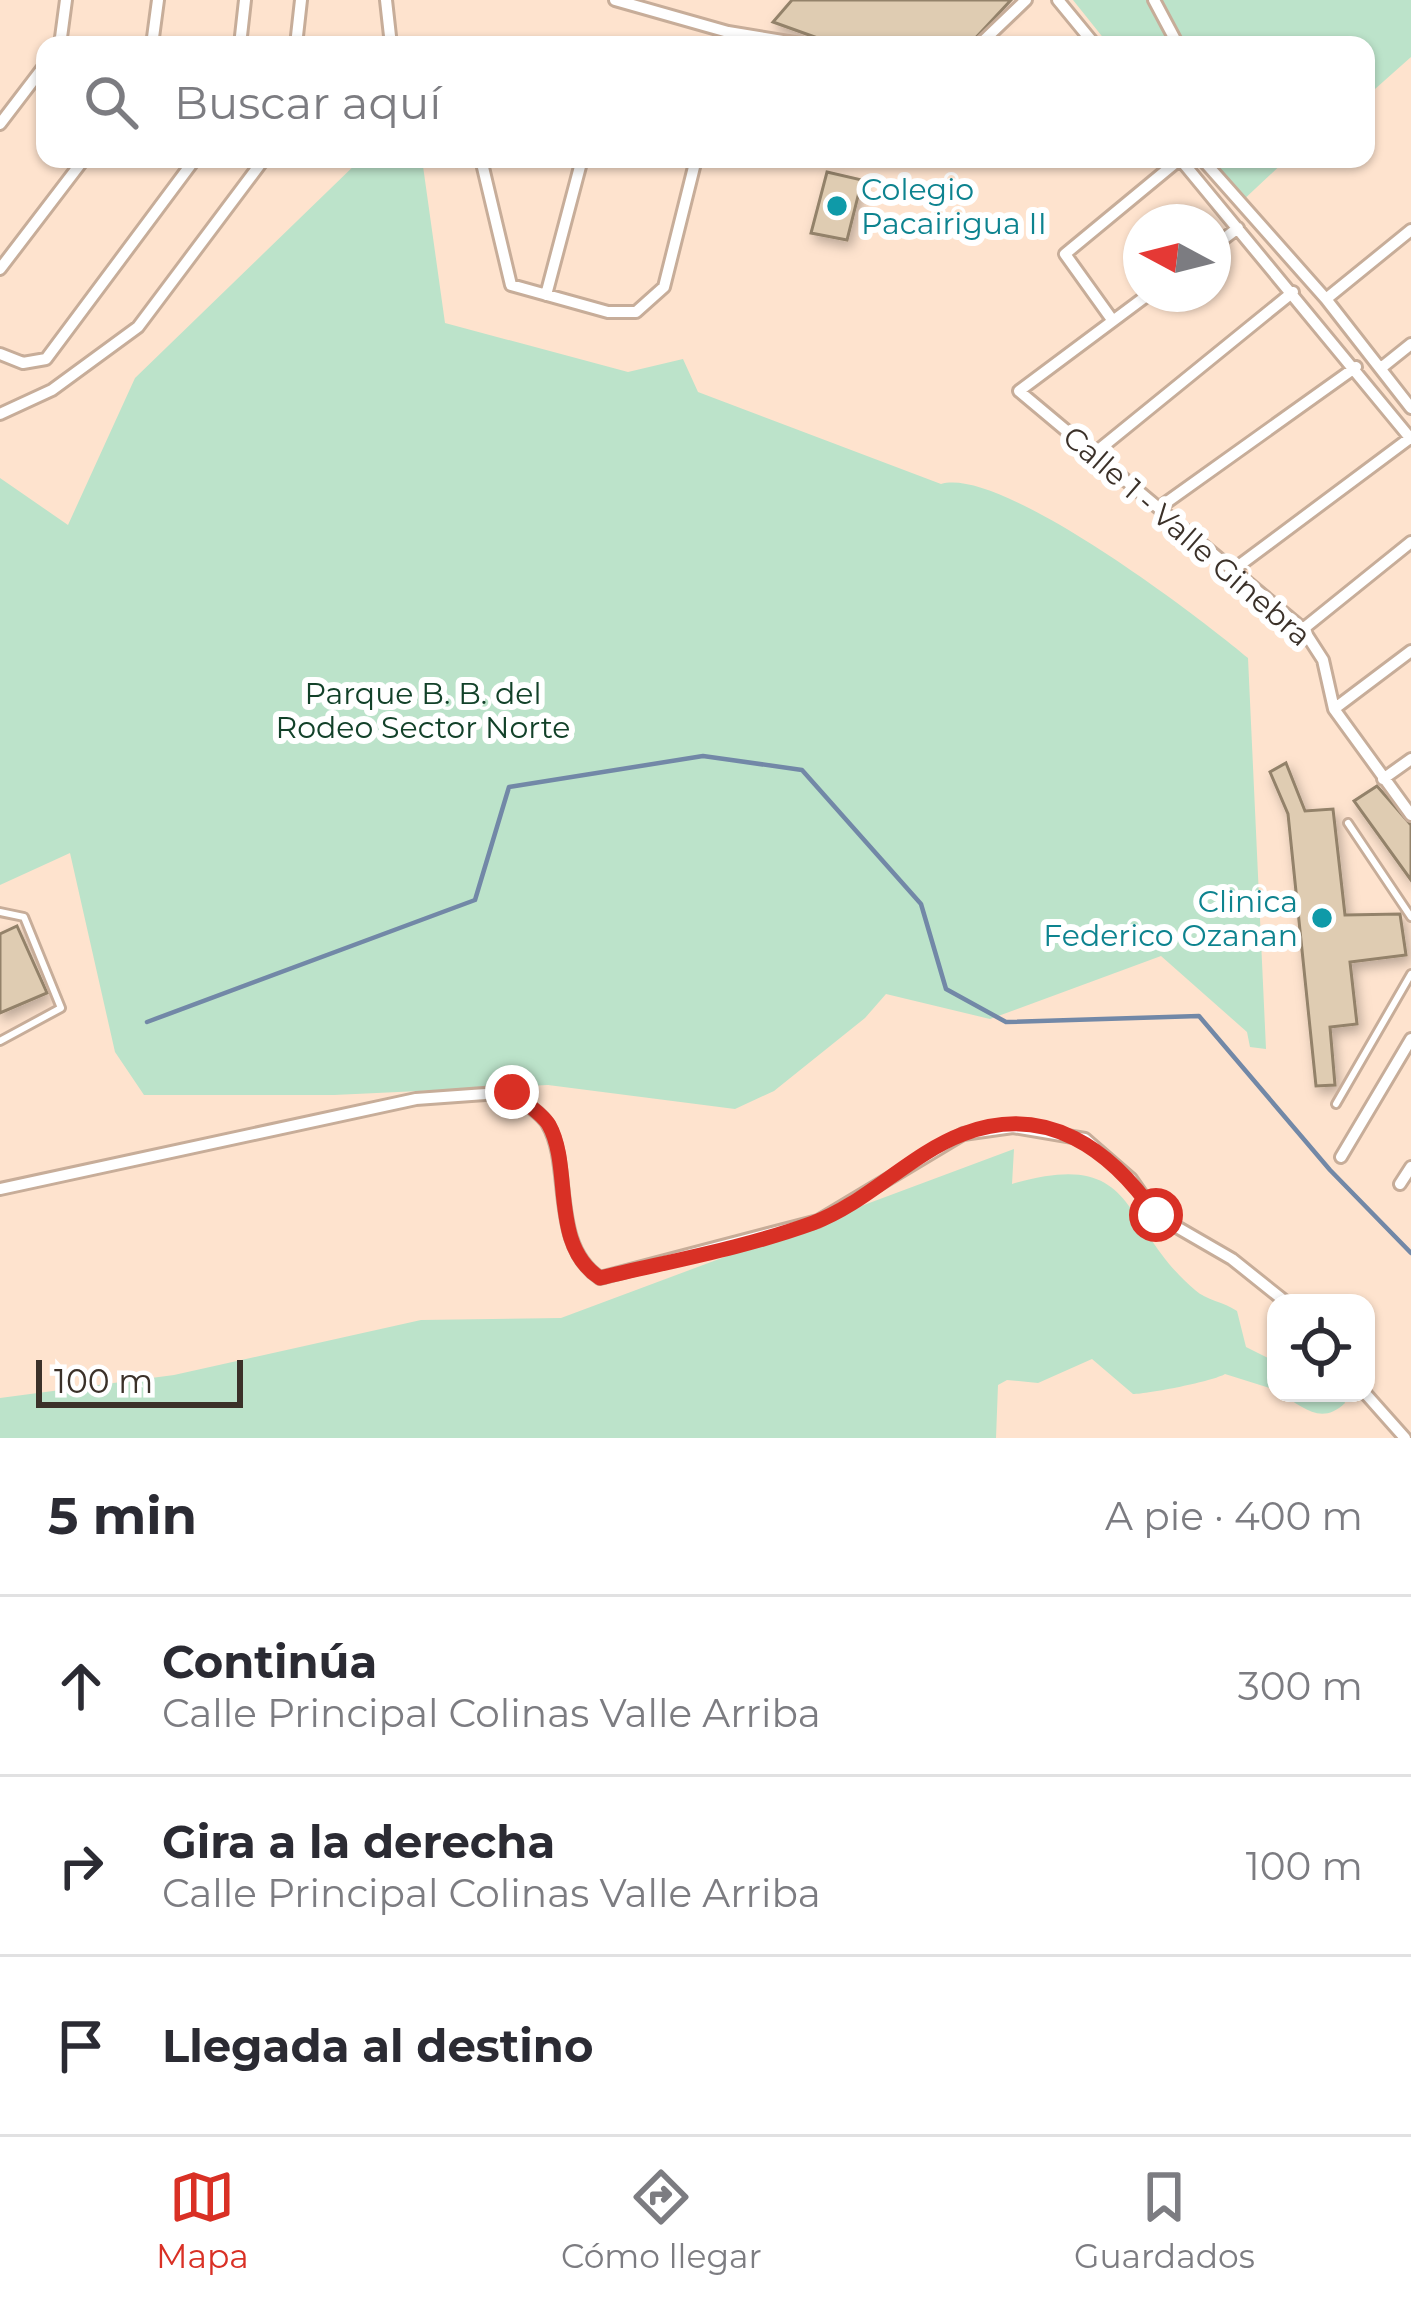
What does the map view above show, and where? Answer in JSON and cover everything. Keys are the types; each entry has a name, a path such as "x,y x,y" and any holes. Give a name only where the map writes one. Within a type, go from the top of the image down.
{"street":[{"path":"61,36 66,0"},
{"path":"153,36 158,0"},
{"path":"241,36 245,0"},
{"path":"297,36 301,0"},
{"path":"386,0 390,36"},
{"path":"615,0 717,36"},
{"path":"988,36 1026,0"},
{"path":"1058,0 1088,36"},
{"path":"1154,0 1173,36"},
{"path":"0,124 36,77"},
{"path":"0,269 77,168"},
{"path":"0,354 23,363 46,359 188,168"},
{"path":"0,414 52,391 138,327 257,168"},
{"path":"483,168 511,285 608,312 636,312 664,287 694,168"},
{"path":"546,295 580,168"},
{"path":"1124,312 1113,320 1065,254 1169,168"},
{"path":"1188,168 1411,439 1233,570"},
{"path":"1210,168 1326,299 1411,408"},
{"path":"1231,233 1238,228"},
{"path":"1326,299 1411,230"},
{"path":"1096,452 1293,292"},
{"name":"Calle 1 - Valle Ginebra","path":"1113,320 1019,392 1303,629 1323,660 1334,709 1411,815"},
{"path":"1381,368 1411,344"},
{"path":"1160,507 1356,367"},
{"path":"1303,629 1411,542"},
{"path":"1334,709 1411,651"},
{"path":"1383,779 1411,759"},
{"path":"1341,1157 1411,1039"},
{"path":"0,1189 416,1099 512,1092 549,1125 571,1235 583,1267 600,1278 818,1221 963,1134 1013,1127 1085,1139 1131,1179 1156,1215 1232,1259 1276,1294"},
{"path":"1400,1184 1411,1167"},
{"path":"1373,1402 1405,1438"}],"lane":[{"path":"1348,823 1411,917"},
{"path":"0,912 24,917 61,1008 0,1041"},
{"path":"1336,1104 1411,974"}],"green space":[{"path":"1073,0 1411,0 1411,57 1375,89 1375,36 1102,36"},
{"name":"Parque B. B. del Rodeo Sector Norte","path":"352,168 423,168 445,323 628,372 683,359 698,392 941,484 969,485 1007,498 1051,520 1145,580 1248,658 1266,1049 1250,1047 1247,1032 1161,956 990,1019 886,994 865,1018 774,1091 735,1109 548,1085 334,1095 144,1095 115,1052 70,853 0,885 0,478 68,525 135,378"},
{"path":"1211,168 1277,168 1240,203"},
{"path":"1014,1149 1012,1184 1054,1175 1084,1176 1107,1184 1123,1199 1171,1266 1195,1290 1237,1311 1246,1347 1267,1358 1267,1387 1225,1374 1133,1394 1092,1359 1038,1383 1007,1380 998,1385 996,1438 0,1438 0,1398 174,1375 421,1320 561,1318"},
{"path":"1294,1402 1345,1403 1320,1414"}],"building":[{"path":"792,0 1011,0 977,36 812,36 773,22"},
{"name":"Colegio Pacairigua II","path":"827,172 862,180 847,240 811,233"},
{"name":"Clinica Federico Ozanan","path":"1286,763 1305,811 1333,809 1345,915 1400,914 1406,955 1350,962 1357,1024 1330,1027 1335,1085 1316,1086 1288,814 1270,772"},
{"path":"1377,786 1411,825 1411,880 1354,801"},
{"path":"17,926 47,993 0,1013 0,934"}],"waterway":[{"path":"147,1022 475,900 509,787 703,756 802,770 921,904 946,989 1006,1022 1199,1016 1330,1170 1411,1253"}],"place":[{"name":"Colegio Pacairigua II","path":"837,206"},
{"name":"Clinica Federico Ozanan","path":"1322,918"}],"route":[{"path":"512,1092 549,1125 571,1235 583,1267 600,1278 741,1245 818,1221 963,1134 1013,1127 1085,1139 1131,1179 1156,1215"}]}
